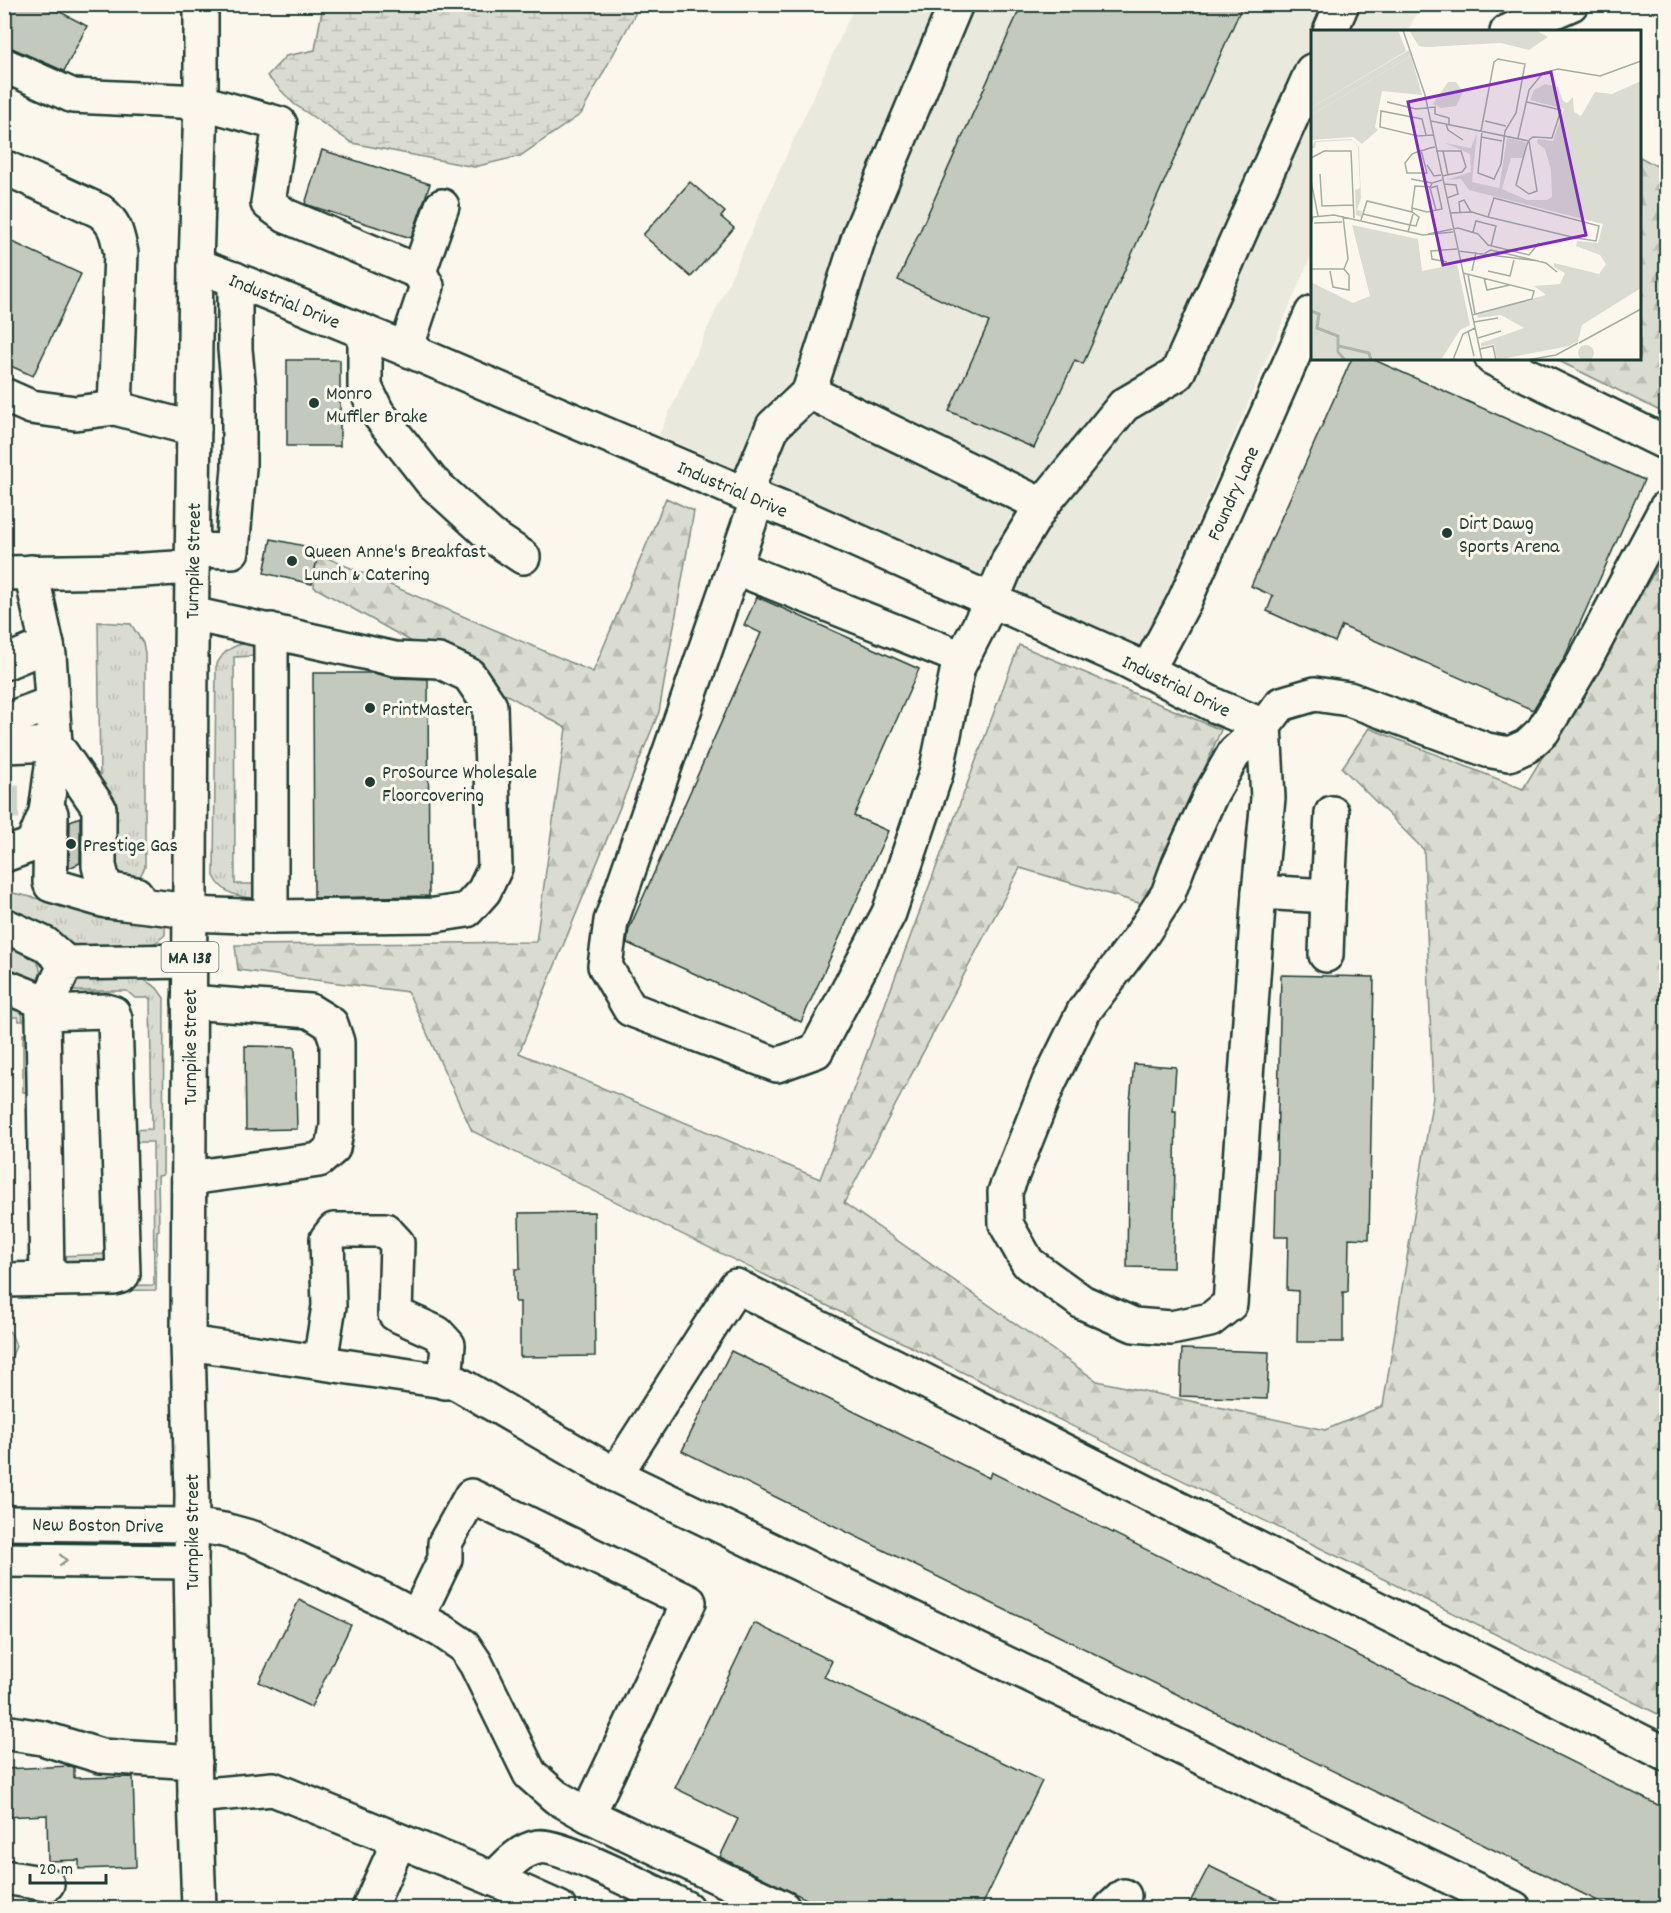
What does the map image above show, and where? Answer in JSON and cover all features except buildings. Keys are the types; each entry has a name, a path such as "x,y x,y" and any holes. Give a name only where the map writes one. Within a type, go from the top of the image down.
{"street":[{"name":"Turnpike Street","path":"199,1908 190,1562 188,1342 192,580 201,4"},
{"path":"956,4 861,231 809,392 773,426 751,496 734,567 611,921 605,966 630,1009 777,1065 816,1052 889,913 936,773 962,658 991,602 1009,559 1042,506 1124,405 1177,374 1311,73"},
{"path":"1331,30 1342,4"},
{"path":"1512,30 1572,4"},
{"path":"4,65 73,96 201,102 279,124 268,203 286,216 419,272 427,286 406,349"},
{"path":"4,167 100,212 111,220 118,236 121,253 115,408"},
{"path":"419,272 442,206"},
{"name":"Industrial Drive","path":"196,265 406,349 751,496 1147,671 1216,706 1264,726"},
{"path":"192,580 271,630 394,659 439,661 469,675 490,706 495,868 484,891 467,910 435,915 271,917 106,895 64,887 62,883 64,815 45,636 23,579 125,587 192,580 232,551 239,468 235,279"},
{"name":"Foundry Lane","path":"1147,671 1184,602 1311,315"},
{"path":"365,332 365,387 377,412 431,481 490,535 523,557"},
{"path":"1496,360 1666,443"},
{"path":"809,392 1042,506"},
{"path":"4,394 31,407 75,413 115,408 194,429"},
{"path":"1264,726 1268,798 1230,1304 1210,1320 1171,1328 1134,1325 1082,1302 1028,1263 1006,1224 1005,1192 1049,1082 1084,1011 1141,936 1168,894 1179,864 1212,794 1235,752 1264,726 1281,704 1315,694 1349,699 1487,750 1509,754 1527,746 1543,731 1583,664 1666,508"},
{"path":"734,567 962,658"},
{"path":"271,630 271,917"},
{"path":"4,642 45,636"},
{"path":"4,663 45,636"},
{"path":"4,700 52,692"},
{"path":"4,721 52,692"},
{"path":"55,744 99,808 99,866 106,895"},
{"path":"55,744 76,812 77,874 106,895"},
{"path":"4,746 55,744"},
{"path":"4,855 33,844 46,812 34,799 55,744"},
{"path":"1326,955 1332,813"},
{"path":"4,841 36,836"},
{"path":"1260,892 1328,896"},
{"path":"4,925 45,944 66,963 190,961"},
{"path":"47,1280 45,1008 66,963"},
{"path":"4,986 45,1008 106,1011 114,1016 123,1270 121,1276 114,1278 4,1280"},
{"path":"189,1002 310,1011 331,1024 337,1042 337,1126 333,1148 319,1160 189,1178"},
{"path":"320,1362 329,1306 327,1239 334,1230 385,1230 397,1243 395,1314 437,1333 447,1345 444,1382"},
{"path":"615,1475 736,1286 1666,1754"},
{"path":"188,1342 457,1383 615,1475 1514,1908"},
{"path":"417,1617 445,1559 445,1543 471,1496 689,1602 588,1815"},
{"name":"New Boston Drive","path":"4,1523 191,1525 224,1530 253,1538 386,1600 464,1646 476,1664 530,1774 556,1797 588,1815 783,1908"},
{"name":"New Boston Drive","path":"4,1560 190,1562"},
{"path":"4,1732 42,1738 101,1756 195,1762"},
{"path":"195,1796 273,1789 559,1908"},
{"path":"369,1908 399,1841"},
{"path":"494,1880 518,1855 539,1846 572,1854 686,1908"},
{"path":"4,1877 47,1884"}],"shaded area":[{"path":"855,5 1420,5 1408,30 1311,30 1311,256 1143,648 659,435"}],"green space":[{"path":"323,4 633,4 635,14 581,114 520,156 474,167 352,143 294,104 267,76 286,56 315,50"},
{"path":"1641,158 1666,171 1666,414 1557,360 1641,360"},
{"path":"666,498 694,511 659,712 519,1053 820,1179 1019,645 1221,730 1146,905 1020,868 844,1203 1097,1381 1325,1430 1383,1406 1433,1097 1424,850 1342,768 1369,728 1523,789 1666,553 1666,1718 472,1131 408,992 238,970 235,945 536,942 566,728 314,587 316,553 593,672"},
{"path":"98,622 131,624 143,643 145,653 145,867 137,882 121,878 116,872 112,806 100,779"},
{"path":"256,643 255,656 234,657 235,884 261,884 263,899 235,895 223,888 214,876 216,667 222,656 237,645"},
{"path":"4,891 40,899 165,912 165,935 155,943 147,945 99,947 72,944 46,934 5,912"},
{"path":"4,939 36,961 40,973 37,980 7,973 11,953 5,951"},
{"path":"73,978 143,979 157,988 164,998 163,1175 158,1176 159,1230 157,1231 156,1290 5,1292 4,1288 154,1285 153,1142 131,1142 131,1130 152,1129 150,998 135,998 127,991 70,991"},
{"path":"4,1003 22,1009 23,1021 19,1021 18,1017 5,1017"},
{"path":"23,1034 27,1034 28,1092 23,1092"},
{"path":"108,1254 105,1264 63,1265 59,1256"},
{"path":"5,1328 11,1333 16,1346 7,1368 5,1367"}],"tunnel":[{"path":"4,802 19,802"}],"place":[{"name":"Monro Muffler Brake","path":"314,403"},
{"name":"Dirt Dawg Sports Arena","path":"1447,533"},
{"name":"Queen Anne's Breakfast Lunch & Catering","path":"292,561"},
{"name":"PrintMaster","path":"370,708"},
{"name":"ProSource Wholesale Floorcovering","path":"370,782"},
{"name":"Prestige Gas","path":"71,844"}]}
